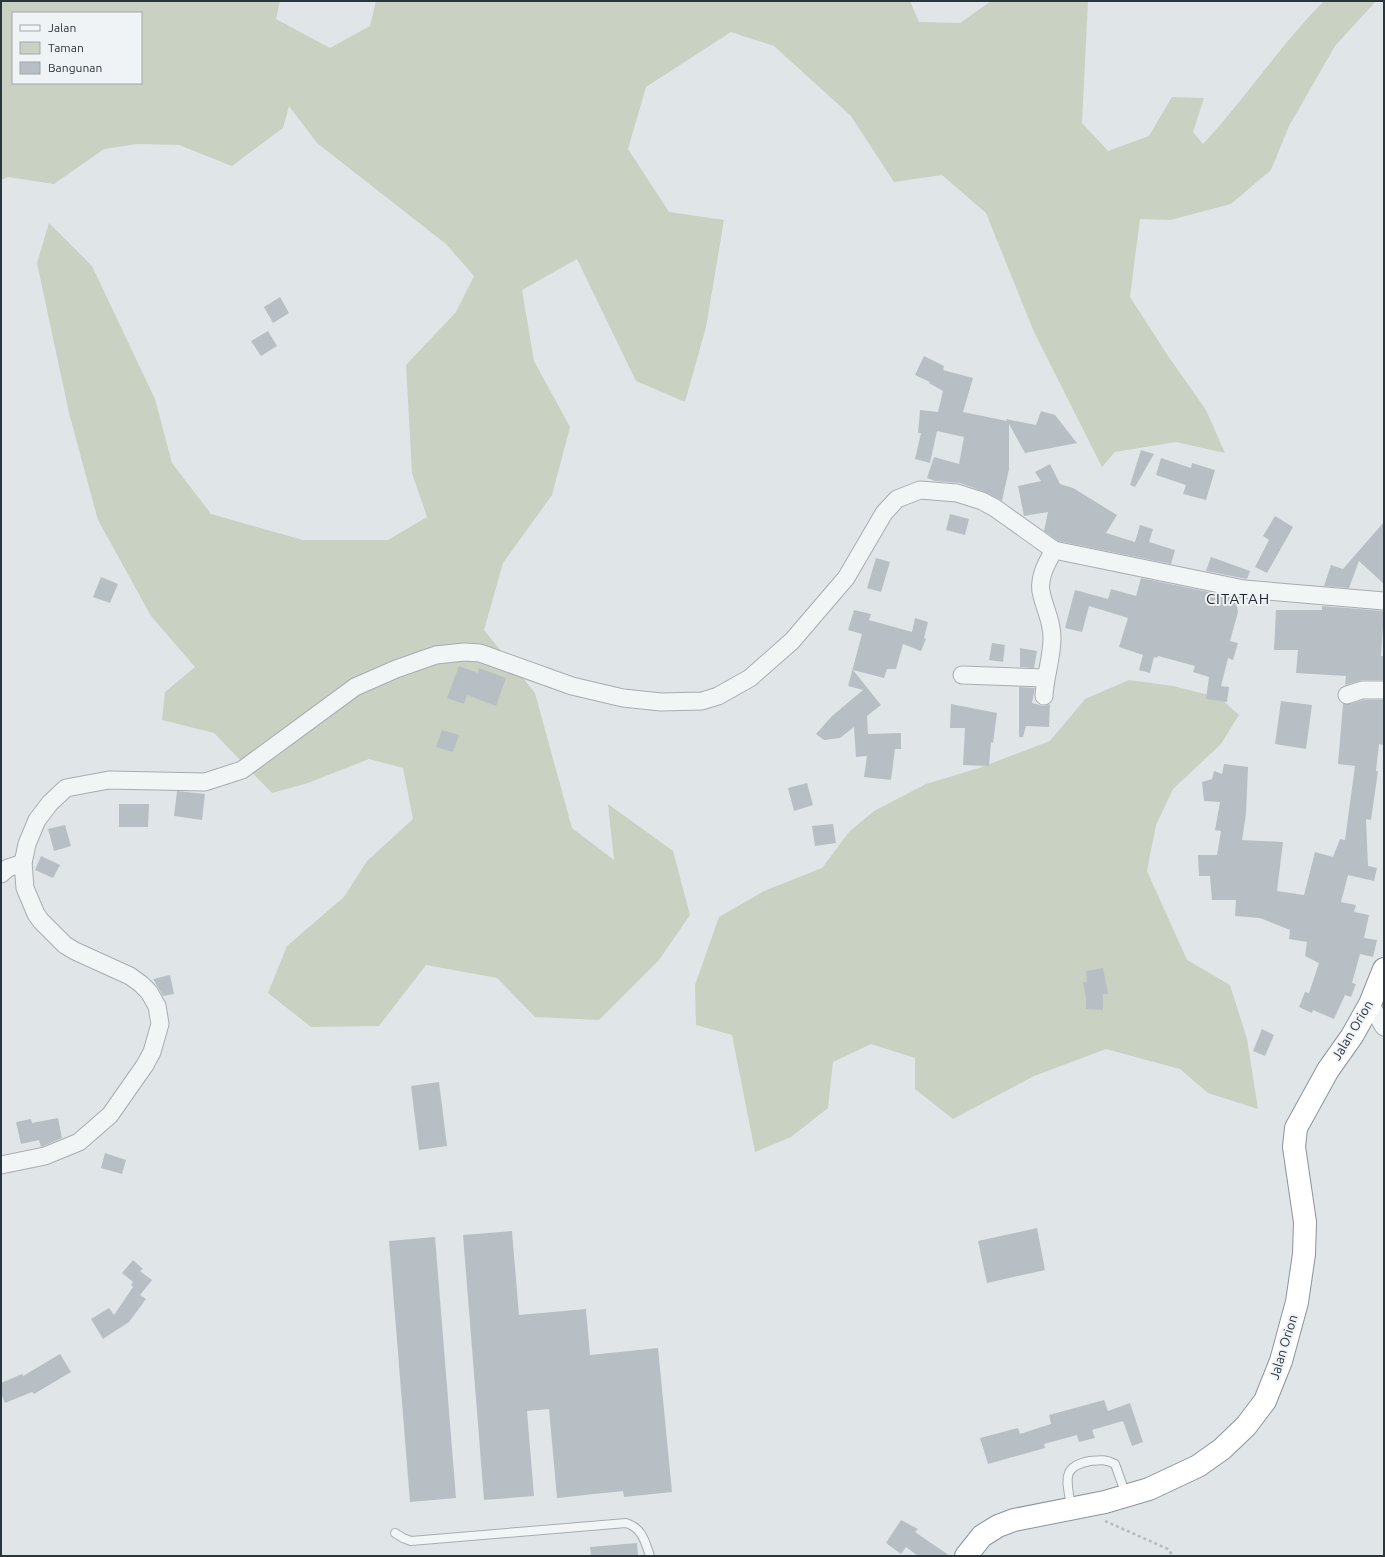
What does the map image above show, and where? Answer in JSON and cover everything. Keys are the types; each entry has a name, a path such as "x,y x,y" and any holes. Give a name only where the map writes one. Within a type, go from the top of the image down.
{"highway":[{"name":"Jalan Orion","path":"966,1556 982,1536 998,1526 1014,1520 1126,1496 1149,1489 1198,1466 1222,1449 1246,1426 1265,1401 1281,1361 1297,1302 1304,1254 1305,1222 1294,1147 1296,1128 1328,1070 1352,1036 1370,1004 1384,969"}],"street":[{"path":"1,1165 45,1156 79,1142 110,1115 145,1065 152,1052 160,1024 157,1006 141,984 130,976 65,945 41,921 25,888 8,868 27,844 37,820 66,788 109,780 205,782 242,770 355,687 396,668 436,655 464,652 480,653 572,686 623,698 661,702 702,701 718,696 750,678 792,641 846,578 884,513 896,499 907,493 920,490 957,493 982,501 995,508 1054,550 1244,589 1384,601"},
{"path":"1044,696 1045,678 1050,662 1052,639 1051,619 1041,595 1041,579 1054,550"},
{"path":"962,675 1045,678"},
{"path":"1347,695 1362,690 1384,690"},
{"path":"1370,1004 1384,1027"}],"lane":[{"path":"1071,1509 1068,1472 1076,1464 1104,1459 1115,1464 1126,1496"},
{"path":"395,1533 403,1538 412,1540 626,1523 633,1525 642,1534 650,1556"}],"path":[{"path":"1104,1521 1168,1549 1173,1556"}],"green space":[{"path":"1,1 280,1 276,19 330,48 370,26 376,1 910,1 919,22 960,23 991,1 1088,1 1082,123 1108,151 1149,136 1172,97 1204,98 1193,132 1203,144 1293,35 1324,1 1376,1 1335,46 1289,126 1271,170 1231,204 1170,220 1140,219 1130,297 1168,356 1206,410 1225,453 1176,442 1115,452 1102,467 1034,332 986,213 942,175 894,182 851,116 774,46 731,32 646,87 628,149 669,212 724,220 706,327 685,402 636,381 577,259 522,290 534,361 570,427 552,495 503,563 484,630 535,693 572,828 614,860 608,804 673,851 690,915 659,960 599,1020 535,1017 497,978 426,965 379,1026 311,1027 268,993 287,946 344,897 367,861 413,819 403,768 369,759 308,783 272,793 214,733 162,720 165,692 195,667 151,616 98,520 69,413 37,263 49,223 92,266 155,399 172,463 211,514 303,540 388,540 427,517 412,473 406,365 456,312 474,276 446,244 317,143 289,106 283,128 232,166 179,145 137,144 104,149 54,184 8,177 1,180"},
{"path":"1129,680 1173,686 1220,698 1239,715 1221,744 1173,789 1156,825 1147,871 1187,960 1230,985 1247,1039 1258,1109 1208,1093 1180,1069 1106,1049 1034,1076 953,1119 915,1089 915,1058 871,1044 833,1062 828,1108 791,1137 755,1152 732,1035 696,1025 695,985 719,917 764,891 822,868 849,832 874,811 926,784 979,768 1050,741 1085,699"}],"building":[{"path":"280,297 289,313 273,323 264,307"},
{"path":"268,331 277,346 261,356 251,341"},
{"path":"924,356 944,366 943,370 973,378 963,412 1036,425 1041,411 1055,415 1077,443 1025,453 1009,424 1009,469 1002,501 985,492 960,483 935,481 927,478 934,457 959,464 964,437 937,431 930,463 915,459 921,433 918,433 920,410 938,412 943,391 929,383 930,382 915,375"},
{"path":"1141,450 1154,454 1135,487 1130,485"},
{"path":"1161,458 1191,468 1192,463 1215,470 1206,500 1183,494 1186,485 1156,475"},
{"path":"1050,464 1060,484 1073,488 1117,515 1106,533 1135,542 1140,525 1153,529 1149,542 1175,550 1171,564 1058,541 1044,531 1048,512 1024,516 1018,486 1041,481 1035,472"},
{"path":"950,514 969,519 965,535 946,530"},
{"path":"1275,516 1293,527 1267,573 1255,567 1269,540 1263,536"},
{"path":"1384,522 1384,584 1359,561 1349,588 1324,586 1331,565 1343,569"},
{"path":"1211,557 1250,571 1247,579 1206,571"},
{"path":"876,558 890,562 881,592 867,588"},
{"path":"101,577 118,584 110,603 93,597"},
{"path":"1141,578 1238,598 1236,603 1238,612 1230,641 1238,643 1233,660 1228,658 1221,686 1229,687 1227,702 1206,699 1209,677 1193,672 1195,666 1158,656 1157,658 1154,657 1150,673 1139,670 1143,655 1119,647 1128,618 1089,606 1082,632 1065,628 1075,590 1108,599 1111,589 1136,596"},
{"path":"1322,606 1384,611 1381,656 1384,656 1383,680 1362,680 1345,685 1346,676 1296,673 1298,650 1274,650 1276,610 1322,610"},
{"path":"854,610 871,614 869,620 912,632 915,618 928,622 924,638 926,639 921,651 903,644 896,669 887,669 884,678 853,670 881,705 867,716 868,734 901,733 901,749 895,749 891,780 864,777 867,756 856,757 854,727 840,738 824,740 816,734 832,716 863,690 848,686 862,634 848,630"},
{"path":"992,643 1005,645 1003,662 989,660"},
{"path":"1020,648 1037,651 1034,668 1020,667"},
{"path":"459,666 478,673 479,668 506,678 496,706 467,695 464,704 447,698"},
{"path":"1019,687 1035,688 1032,703 1044,706 1050,704 1049,727 1026,726 1023,737 1019,737"},
{"path":"1364,700 1384,700 1384,745 1379,744 1376,771 1378,771 1371,820 1366,819 1368,866 1377,868 1374,881 1348,875 1341,902 1356,905 1354,912 1369,915 1364,938 1377,940 1373,957 1360,954 1352,983 1356,984 1351,997 1345,995 1334,1019 1313,1010 1312,1013 1299,1007 1305,992 1309,993 1319,963 1305,956 1307,942 1289,939 1290,930 1260,918 1235,916 1236,900 1212,900 1210,876 1199,876 1198,855 1217,855 1221,831 1215,830 1220,802 1204,801 1202,782 1212,779 1214,771 1222,774 1224,764 1248,767 1246,814 1242,840 1283,842 1277,891 1304,895 1315,852 1333,857 1340,839 1345,840 1355,766 1338,764 1343,704 1350,704"},
{"path":"1281,701 1312,705 1306,749 1275,744"},
{"path":"951,704 997,713 993,743 991,742 989,766 963,765 965,728 950,728"},
{"path":"442,730 459,735 453,752 436,747"},
{"path":"807,783 813,805 794,811 788,788"},
{"path":"177,791 205,794 202,820 174,816"},
{"path":"119,804 149,804 148,827 119,827"},
{"path":"833,824 836,843 815,846 812,826"},
{"path":"65,825 71,846 54,851 48,829"},
{"path":"41,856 60,865 53,878 35,870"},
{"path":"1103,968 1108,994 1103,994 1103,1010 1086,1009 1086,998 1083,982 1087,982 1086,971"},
{"path":"170,975 174,994 163,996 153,979"},
{"path":"1262,1029 1274,1035 1265,1056 1253,1051"},
{"path":"439,1082 447,1146 419,1150 411,1086"},
{"path":"58,1118 62,1138 41,1147 39,1140 21,1144 16,1122 31,1119 32,1123"},
{"path":"105,1153 126,1160 122,1174 101,1168"},
{"path":"1037,1228 1045,1270 987,1283 978,1241"},
{"path":"512,1231 519,1315 586,1309 590,1355 658,1348 672,1492 624,1497 623,1491 557,1498 549,1409 527,1411 534,1496 484,1500 463,1235"},
{"path":"435,1237 456,1498 410,1502 389,1241"},
{"path":"133,1260 143,1269 140,1271 152,1280 140,1295 146,1299 129,1322 103,1339 91,1319 109,1308 114,1315 133,1287 131,1285 133,1282 122,1273"},
{"path":"60,1354 71,1372 34,1394 32,1392 5,1403 1,1393 1,1383 22,1374 23,1376"},
{"path":"1104,1400 1108,1411 1130,1403 1143,1442 1132,1446 1123,1421 1092,1430 1095,1438 1079,1442 1077,1435 1044,1444 1045,1448 988,1464 980,1438 1018,1428 1020,1434 1051,1424 1049,1415"},
{"path":"901,1520 918,1529 915,1532 950,1556 918,1556 906,1547 901,1554 886,1543"},
{"path":"637,1543 638,1556 591,1556 590,1547"}],"district":[{"name":"CITATAH","path":"1238,598"}]}
